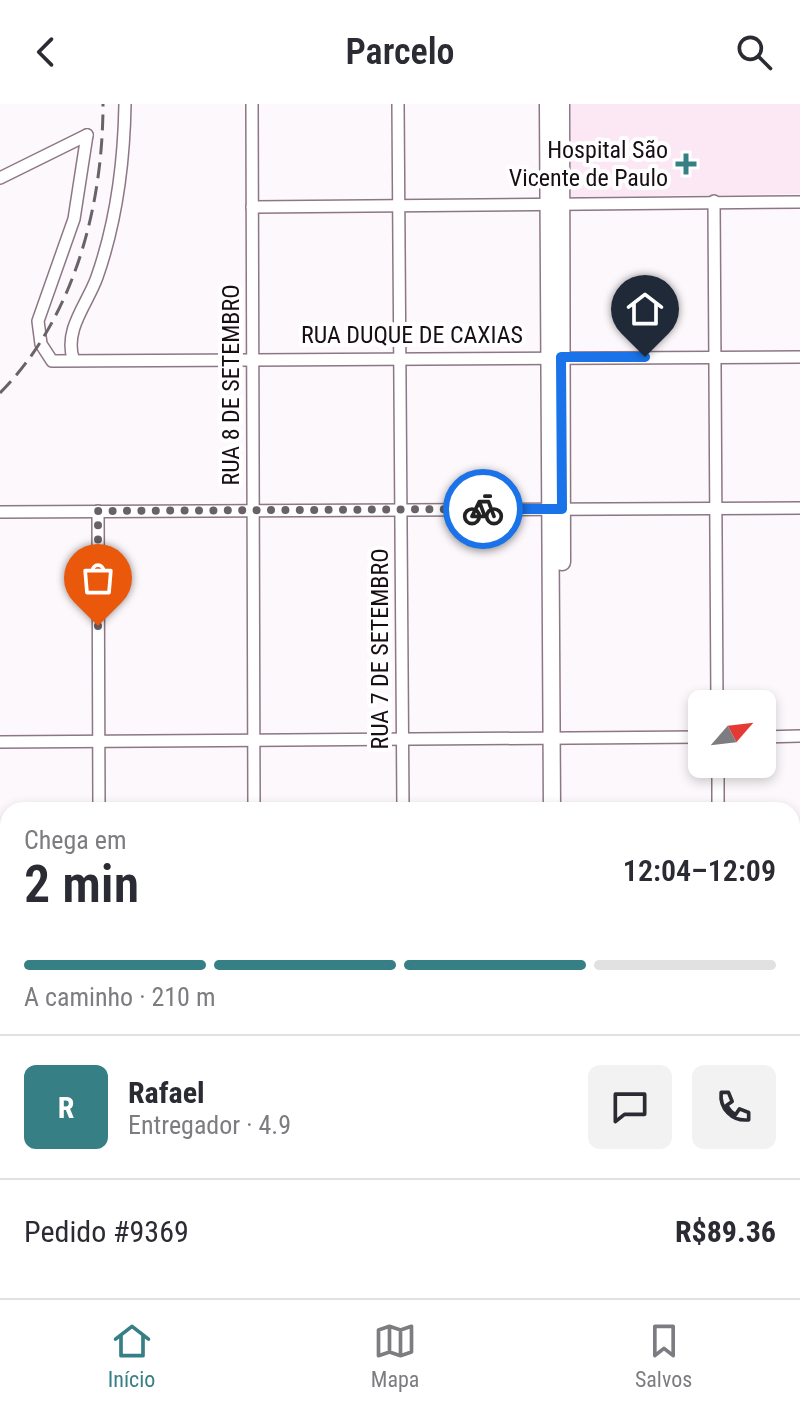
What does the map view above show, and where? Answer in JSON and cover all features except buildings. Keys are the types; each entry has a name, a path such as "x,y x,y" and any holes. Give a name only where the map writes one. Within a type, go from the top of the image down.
{"main road":[{"path":"548,104 555,203"},
{"path":"561,104 555,203 555,357 557,738 561,802"},
{"path":"553,802 557,738"}],"street":[{"path":"0,178 87,135 74,219 38,321 46,355 52,361 73,358 71,335 99,271 119,200 125,104"},
{"name":"RUA 8 DE SETEMBRO","path":"252,104 254,802"},
{"name":"RUA 7 DE SETEMBRO","path":"398,104 403,802"},
{"path":"714,201 717,690"},
{"path":"252,207 800,202"},
{"name":"RUA DUQUE DE CAXIAS","path":"73,358 800,357"},
{"path":"0,512 800,508"},
{"path":"98,511 99,802"},
{"path":"776,737 800,736"},
{"path":"0,742 688,737"},
{"path":"718,778 718,802"}],"shaded area":[{"name":"Hospital São Vicente de Paulo","path":"571,104 800,104 800,194 571,197"}],"railway":[{"path":"0,393 26,363 47,331 79,259 97,182 103,104"}],"way so far":[{"path":"98,626 98,511 483,509"}],"place":[{"name":"Hospital São Vicente de Paulo","path":"686,164"}],"route":[{"path":"483,509 562,509 561,357 645,357"}]}
